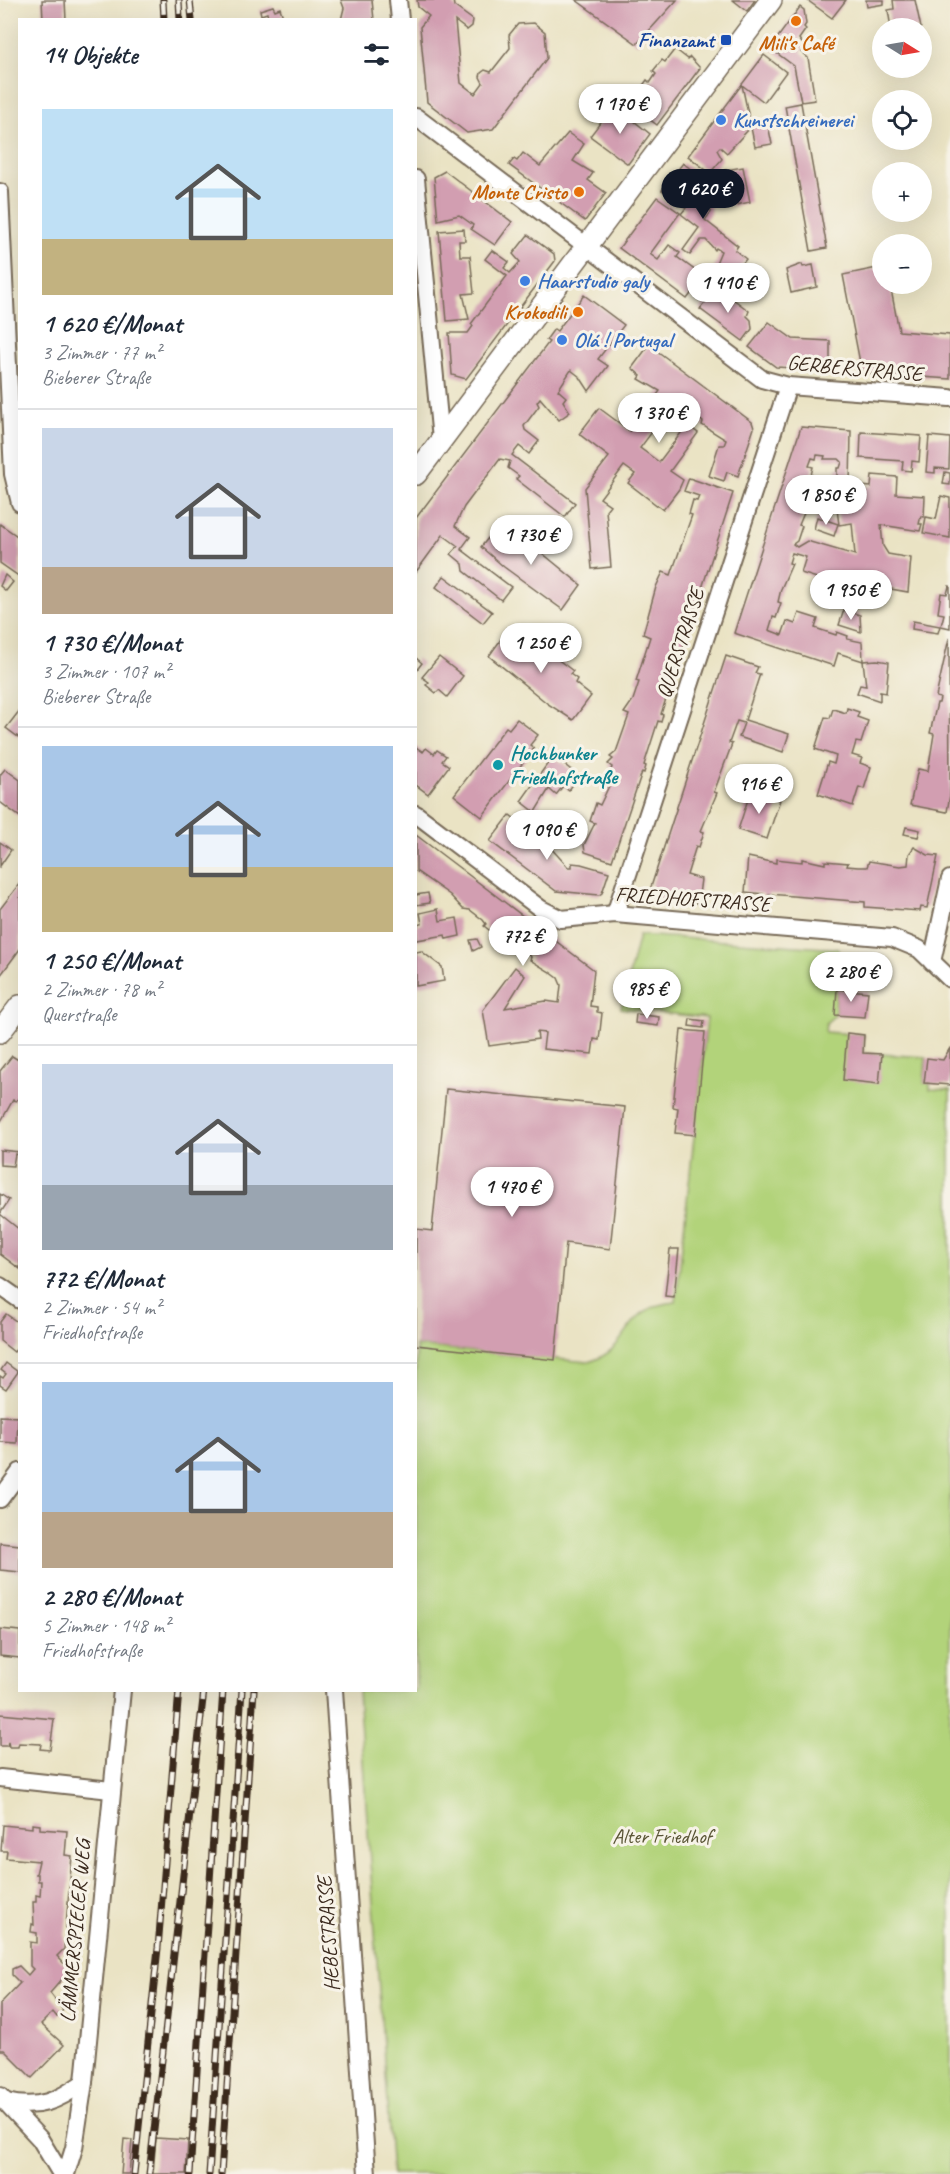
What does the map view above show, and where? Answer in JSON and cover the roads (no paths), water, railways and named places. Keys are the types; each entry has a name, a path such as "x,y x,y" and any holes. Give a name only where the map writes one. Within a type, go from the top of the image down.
{"street":[{"path":"398,0 400,18"},
{"path":"417,473 771,0"},
{"name":"GERBERSTRASSE","path":"417,118 762,379 788,386 950,398"},
{"path":"417,189 441,440"},
{"path":"0,192 18,498 0,500"},
{"name":"QUERSTRASSE","path":"615,914 788,386"},
{"name":"FRIEDHOFSTRASSE","path":"417,815 551,915 572,919 615,914 892,938 913,944 950,979"},
{"path":"932,962 950,879"},
{"path":"1,1030 18,1009"},
{"path":"0,1286 18,1299"},
{"path":"0,1499 18,1475"},
{"name":"LÄMMERSPIELER WEG","path":"64,2174 74,2148 84,2082 122,1692"},
{"name":"HEBESTRASSE","path":"334,1692 367,2174"},
{"path":"0,1778 111,1790"},
{"path":"3,2099 20,2106 42,2105 68,2094 84,2082"},
{"path":"3,2099 40,2139 64,2174"}],"railway":[{"path":"163,0 164,18"},
{"path":"179,0 180,18"},
{"path":"190,0 192,18"},
{"path":"134,2174 158,1948 179,1692"},
{"path":"149,2174 204,1692"},
{"path":"190,2174 223,1692"},
{"path":"209,2174 242,1692"},
{"path":"221,2174 254,1692"}],"place":[{"name":"Mili's Café","path":"796,21"},
{"name":"Finanzamt","path":"726,40"},
{"name":"Kunstschreinerei","path":"721,120"},
{"name":"Monte Cristo","path":"579,192"},
{"name":"Haarstudio galy","path":"525,281"},
{"name":"Krokodili","path":"578,312"},
{"name":"Olá ! Portugal","path":"562,340"},
{"name":"Hochbunker Friedhofstraße","path":"498,765"}],"park label":[{"name":"Alter Friedhof","path":"662,1836"}]}
